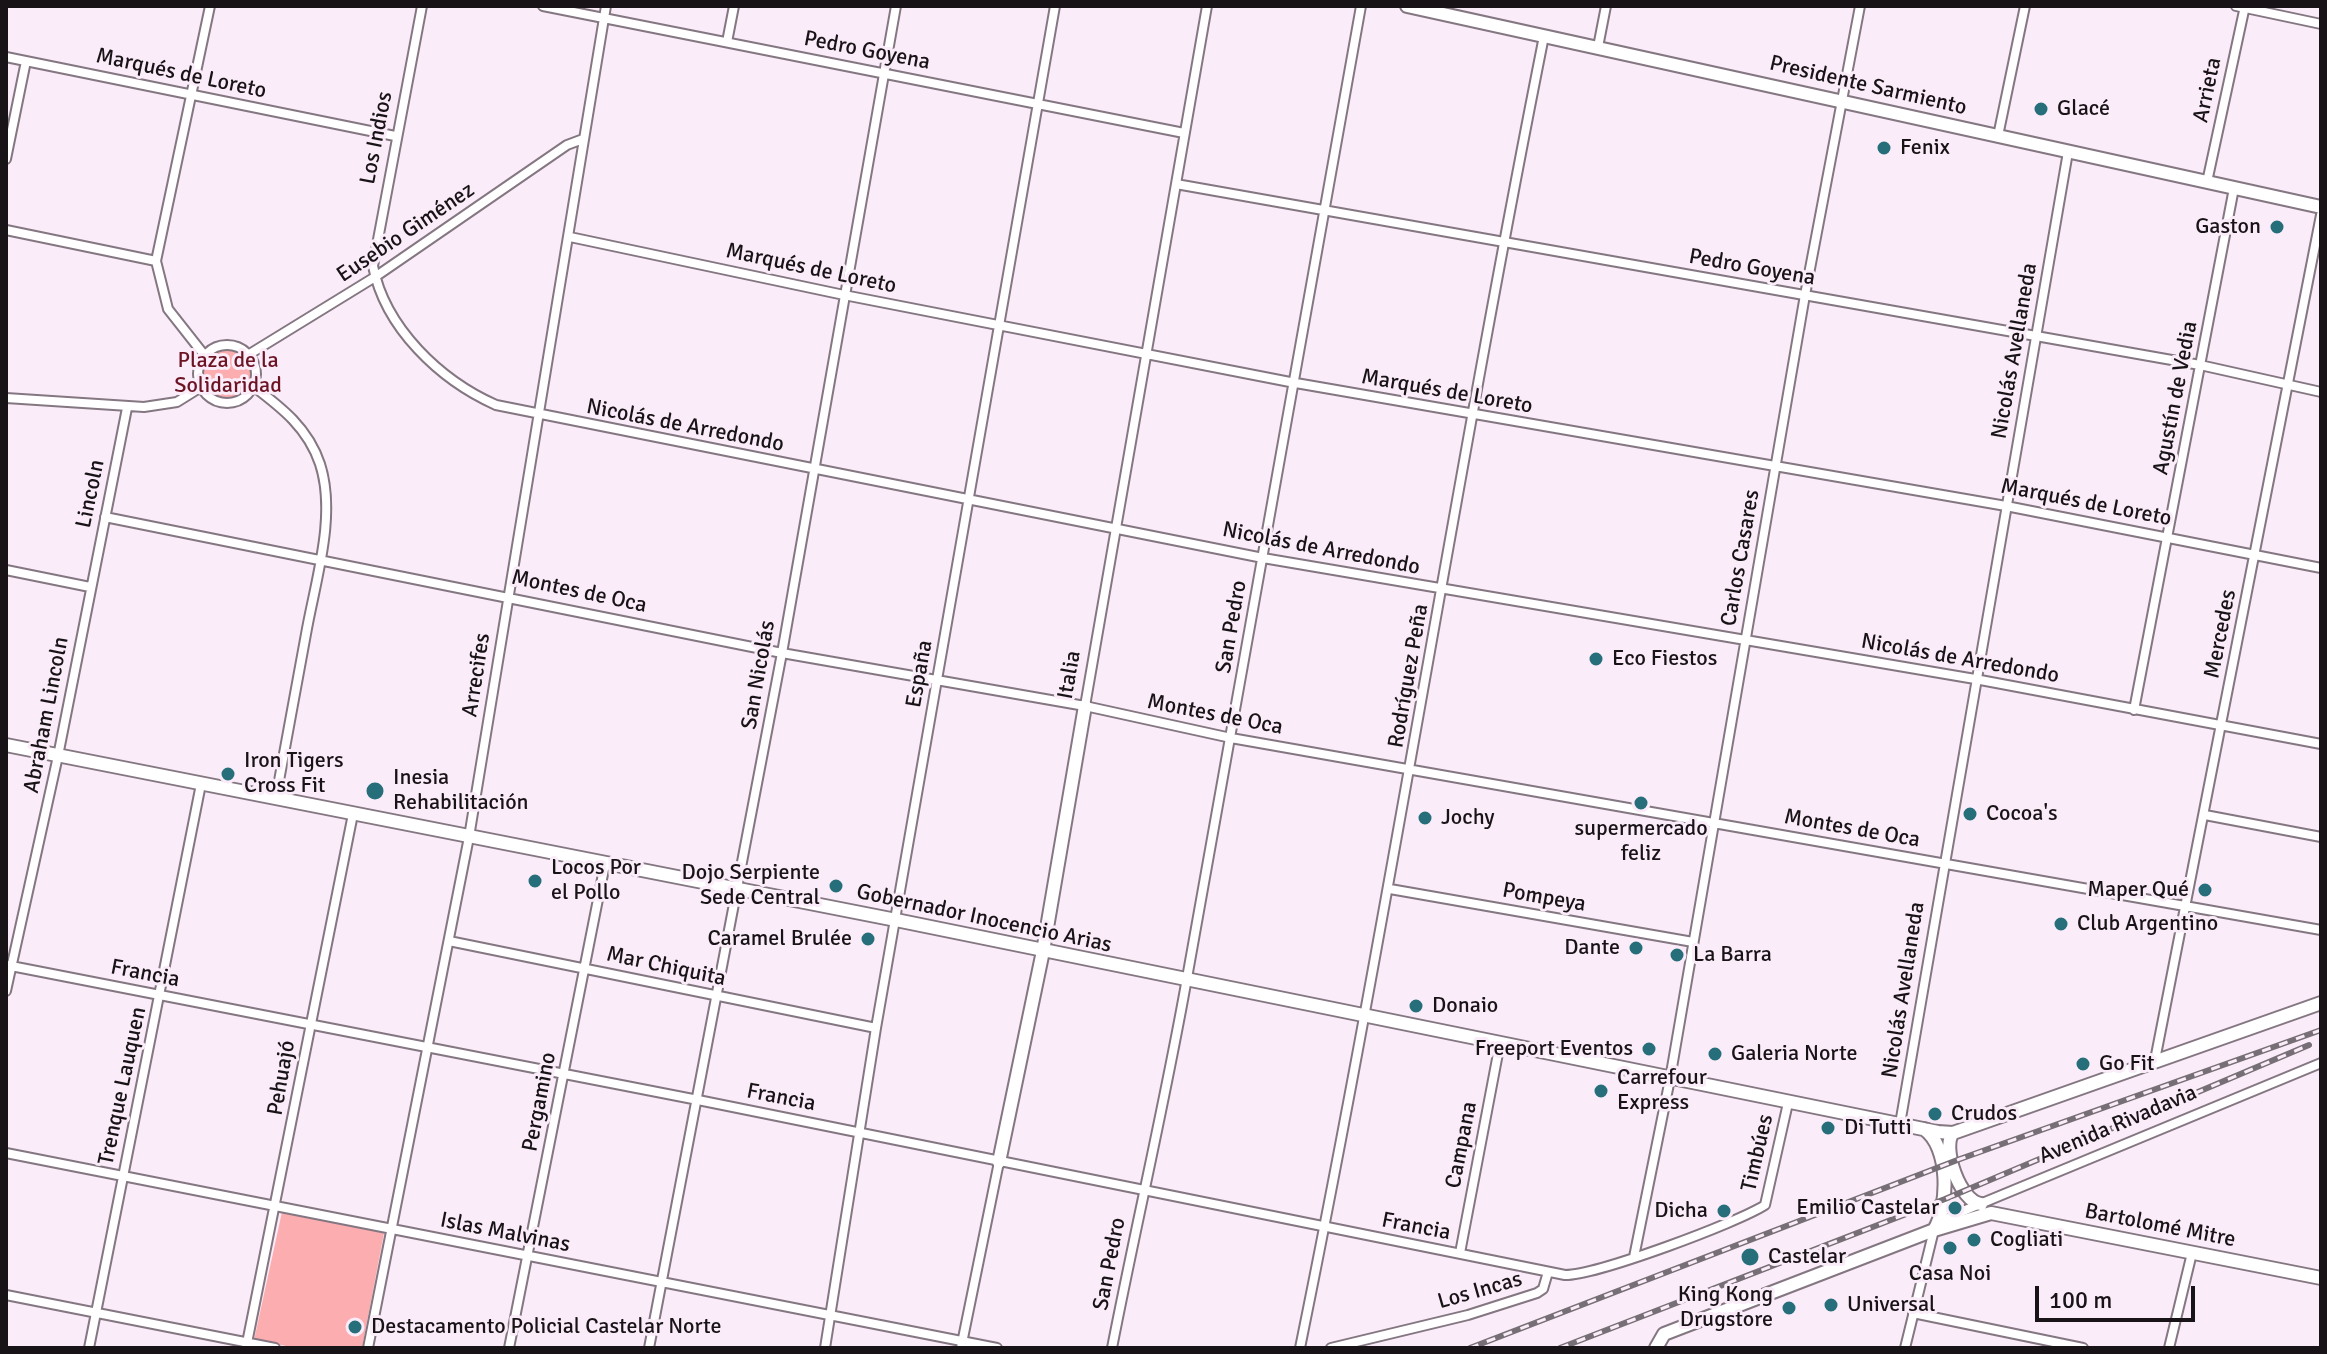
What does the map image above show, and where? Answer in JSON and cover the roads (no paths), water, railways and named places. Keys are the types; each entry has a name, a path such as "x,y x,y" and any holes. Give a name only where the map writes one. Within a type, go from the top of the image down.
{"street":[{"path":"205,356 176,324 168,309 156,261 210,6"},
{"name":"Los Indios","path":"375,277 373,254 422,6"},
{"name":"Pedro Goyena","path":"543,6 1184,133"},
{"name":"Arrecifes","path":"368,1348 469,837 606,6"},
{"path":"727,42 734,6"},
{"name":"San Nicolás","path":"649,1348 719,996 896,6"},
{"name":"España","path":"825,1348 876,1028 1055,6"},
{"name":"Italia","path":"962,1344 1043,951 1207,6"},
{"name":"San Pedro","path":"1112,1348 1187,980 1263,558 1290,382 1361,6"},
{"name":"Presidente Sarmiento","path":"1407,6 2321,207"},
{"path":"1598,47 1606,6"},
{"name":"Carlos Casares","path":"1634,1257 1670,1079 1805,295 1860,6"},
{"path":"1998,136 2025,6"},
{"path":"2242,7 2321,24"},
{"name":"Arrieta","path":"2207,182 2242,7"},
{"name":"Rodríguez Peña","path":"1300,1348 1390,889 1502,244 1544,36"},
{"name":"Marqués de Loreto","path":"6,57 395,136"},
{"path":"6,159 26,61"},
{"name":"Eusebio Giménez","path":"248,355 375,277 567,145 583,139"},
{"name":"Nicolás Avellaneda","path":"1900,1124 2068,152"},
{"name":"Pedro Goyena","path":"1176,184 2200,365 2321,392"},
{"name":"Agustín de Vedia","path":"2134,710 2234,188"},
{"name":"Mercedes","path":"2155,1060 2321,215"},
{"path":"6,230 156,261"},
{"name":"Marqués de Loreto","path":"570,237 844,295 1290,382 2006,506 2321,568"},
{"name":"Nicolás de Arredondo","path":"375,277 398,323 439,370 477,396 539,416 1263,558 1975,679 2321,744"},
{"path":"221,346 241,348 248,355 256,370 248,394 232,403 214,400 201,387 198,371 205,356 221,346"},
{"path":"253,386 294,419 316,455 325,490 320,558 276,797"},
{"path":"6,398 127,408 177,402 201,387"},
{"name":"Lincoln","path":"90,587 127,408"},
{"name":"Montes de Oca","path":"105,517 782,653 1085,706 1231,738 2321,930"},
{"path":"6,570 90,587"},
{"name":"Abraham Lincoln","path":"6,991 9,966 58,756 90,587"},
{"name":"Gobernador Inocencio Arias","path":"6,745 896,920 1788,1103 1953,1133"},
{"name":"Trenque Lauquen","path":"89,1348 201,784"},
{"name":"Pehuajó","path":"246,1345 277,1205 353,814"},
{"path":"2205,815 2321,837"},
{"name":"Pergamino","path":"509,1348 605,864"},
{"name":"Pompeya","path":"1390,889 1693,942"},
{"name":"Mar Chiquita","path":"449,941 876,1028"},
{"name":"Francia","path":"9,966 698,1100 1548,1272"},
{"name":"Avenida Rivadavia","path":"1953,1133 2321,1003"},
{"name":"Campana","path":"1460,1253 1500,1043"},
{"name":"Avenida Rivadavia","path":"1658,1343 1986,1209 2321,1063"},
{"name":"Timbúes","path":"1759,1209 1768,1199 1788,1103"},
{"path":"1905,1348 1934,1230 1943,1215 1945,1188 1938,1148 1924,1129"},
{"path":"1953,1133 1948,1144 1958,1181 1970,1200 1986,1209"},
{"name":"Islas Malvinas","path":"6,1153 831,1314 962,1344 997,1348"},
{"name":"Los Incas","path":"1331,1348 1468,1315 1537,1293 1543,1289 1548,1272 1587,1273 1759,1209"},
{"name":"Bartolomé Mitre","path":"1986,1209 2321,1278"},
{"path":"2169,1348 2192,1253"},
{"path":"6,1295 246,1345 275,1348"},
{"path":"1913,1313 2083,1348"}],"railway":[{"path":"1470,1348 1960,1159 2321,1030"},
{"path":"1560,1348 1945,1199 2309,1045"}],"place":[{"name":"Glacé","path":"2041,109"},
{"name":"Fenix","path":"1884,148"},
{"name":"Gaston","path":"2277,227"},
{"name":"Eco Fiestos","path":"1596,659"},
{"name":"Iron Tigers Cross Fit","path":"228,774"},
{"name":"Inesia Rehabilitación","path":"375,791"},
{"name":"supermercado feliz","path":"1641,803"},
{"name":"Cocoa's","path":"1970,814"},
{"name":"Jochy","path":"1425,818"},
{"name":"Locos Por el Pollo","path":"535,881"},
{"name":"Dojo Serpiente Sede Central","path":"836,886"},
{"name":"Maper Qué","path":"2205,890"},
{"name":"Club Argentino","path":"2061,924"},
{"name":"Caramel Brulée","path":"868,939"},
{"name":"Dante","path":"1636,948"},
{"name":"La Barra","path":"1677,955"},
{"name":"Donaio","path":"1416,1006"},
{"name":"Freeport Eventos","path":"1649,1049"},
{"name":"Galeria Norte","path":"1715,1054"},
{"name":"Go Fit","path":"2083,1064"},
{"name":"Carrefour Express","path":"1601,1091"},
{"name":"Crudos","path":"1935,1114"},
{"name":"Di Tutti","path":"1828,1128"},
{"name":"Emilio Castelar","path":"1955,1208"},
{"name":"Dicha","path":"1724,1211"},
{"name":"Cogliati","path":"1974,1240"},
{"name":"Casa Noi","path":"1950,1248"},
{"name":"Castelar","path":"1750,1257"},
{"name":"Universal","path":"1831,1305"},
{"name":"King Kong Drugstore","path":"1789,1308"},
{"name":"Destacamento Policial Castelar Norte","path":"355,1327"}],"park label":[{"name":"Plaza de la Solidaridad","path":"228,374"}]}
